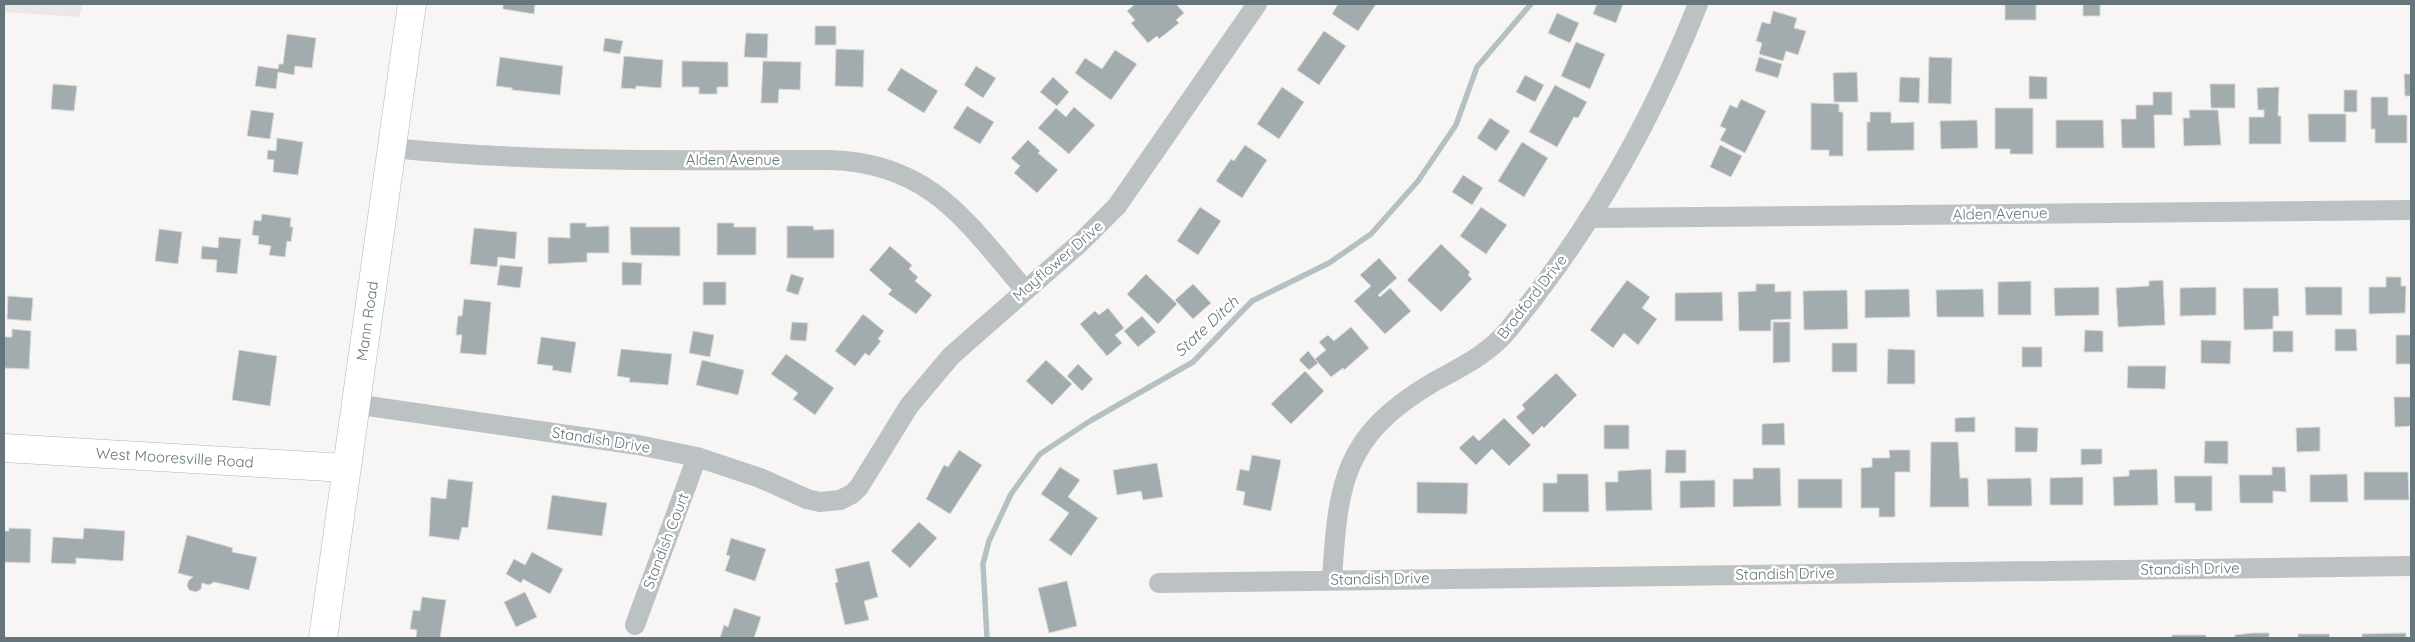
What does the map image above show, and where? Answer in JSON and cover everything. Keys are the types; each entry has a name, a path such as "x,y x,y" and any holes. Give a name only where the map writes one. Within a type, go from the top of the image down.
{"main road":[{"name":"Mann Road","path":"323,638 354,404 412,4"},
{"name":"West Mooresville Road","path":"4,448 346,468"}],"street":[{"name":"Mayflower Drive","path":"840,500 852,494 859,487 898,422 944,363 1088,236 1127,194 1258,4"},
{"name":"Bradford Drive","path":"1332,579 1335,522 1340,491 1350,465 1364,442 1394,408 1488,350 1508,331 1557,267 1589,218 1639,133 1671,68 1698,4"},
{"name":"Alden Avenue","path":"392,148 470,156 546,160 830,160 877,165 903,175 943,200 964,220 1026,290"},
{"name":"Alden Avenue","path":"1589,218 2411,210"},
{"name":"Standish Drive","path":"354,404 638,444 697,458 760,478 813,501 840,500"},
{"name":"Standish Court","path":"635,625 697,458"},
{"name":"Standish Drive","path":"1159,583 1332,579 2411,566"}],"shaded area":[{"path":"4,4 83,4 79,17 4,12"}],"building":[{"path":"503,4 535,4 534,14 503,9"},
{"path":"1135,4 1176,4 1184,13 1176,20 1179,23 1159,39 1157,36 1148,43 1131,23 1135,20 1127,11"},
{"path":"1338,4 1376,4 1358,31 1332,14"},
{"path":"1597,4 1623,4 1616,23 1593,14"},
{"path":"2005,4 2036,4 2036,20 2005,20"},
{"path":"2083,4 2100,4 2100,16 2083,16"},
{"path":"1773,11 1797,18 1794,28 1806,31 1798,55 1786,51 1783,61 1759,54 1762,43 1756,41 1762,22 1770,24"},
{"path":"1557,13 1579,23 1570,43 1548,33"},
{"path":"815,26 836,26 836,45 815,45"},
{"path":"1324,31 1346,46 1319,85 1297,70"},
{"path":"746,33 768,34 767,58 744,57"},
{"path":"287,34 316,38 312,68 295,66 294,75 278,72 276,89 255,86 258,66 278,69 279,64 283,64"},
{"path":"605,38 623,41 620,54 603,51"},
{"path":"1576,42 1605,54 1590,89 1561,76"},
{"path":"836,49 864,50 863,87 835,86"},
{"path":"1115,50 1137,64 1111,100 1075,73 1085,58 1102,69"},
{"path":"624,56 663,60 661,88 636,86 636,89 621,88"},
{"path":"500,57 563,66 560,95 512,90 512,88 496,86"},
{"path":"1759,57 1782,64 1778,78 1755,71"},
{"path":"1929,57 1952,58 1951,104 1928,103"},
{"path":"682,61 728,62 728,87 717,87 717,94 699,94 699,87 682,87"},
{"path":"763,61 801,62 800,90 779,89 778,103 761,103"},
{"path":"976,66 996,78 983,98 964,85"},
{"path":"901,68 938,91 924,113 887,90"},
{"path":"1857,72 1858,102 1834,102 1833,73"},
{"path":"2404,74 2411,74 2411,96 2405,96"},
{"path":"1525,75 1544,85 1535,102 1516,92"},
{"path":"2029,76 2047,77 2047,99 2029,99"},
{"path":"1053,77 1069,92 1057,106 1040,92"},
{"path":"1900,77 1920,78 1919,103 1899,102"},
{"path":"53,84 77,86 74,111 51,109"},
{"path":"2210,84 2235,84 2235,108 2211,108"},
{"path":"1555,85 1587,102 1578,118 1574,117 1557,147 1529,132"},
{"path":"1282,87 1304,102 1279,139 1257,124"},
{"path":"2279,87 2278,116 2281,116 2281,144 2249,144 2249,117 2264,117 2264,110 2258,110 2257,88"},
{"path":"2344,90 2357,90 2357,112 2344,112"},
{"path":"2153,92 2172,92 2172,115 2154,115 2155,148 2122,148 2121,119 2136,119 2136,105 2153,105"},
{"path":"2371,97 2388,97 2388,115 2407,115 2407,143 2375,143 2375,129 2371,129"},
{"path":"1741,99 1766,111 1745,153 1720,140 1726,129 1720,126 1730,105 1737,108"},
{"path":"1811,103 1839,104 1839,112 1843,112 1843,156 1829,156 1829,150 1811,150"},
{"path":"967,106 994,122 980,144 953,128"},
{"path":"1074,107 1095,125 1069,154 1038,128 1056,108 1066,117"},
{"path":"1995,108 2033,108 2033,154 2010,154 2010,149 1995,149"},
{"path":"251,110 274,113 270,139 247,136"},
{"path":"2189,110 2218,110 2221,145 2184,146 2183,118 2190,118"},
{"path":"1870,112 1891,112 1891,123 1914,122 1914,150 1867,151 1867,122 1870,122"},
{"path":"2308,114 2346,114 2346,142 2309,142"},
{"path":"1490,118 1510,131 1496,151 1477,138"},
{"path":"1977,120 1978,148 1941,149 1940,121"},
{"path":"2056,120 2103,120 2104,148 2056,148"},
{"path":"277,138 303,142 298,175 273,172 274,160 267,159 268,150 276,151"},
{"path":"1028,140 1040,151 1038,153 1058,170 1037,193 1014,173 1020,166 1011,158"},
{"path":"1522,142 1548,158 1524,197 1498,181"},
{"path":"1245,145 1267,160 1242,198 1216,181 1231,159 1234,161"},
{"path":"1720,145 1742,156 1731,177 1710,167"},
{"path":"1463,175 1483,188 1472,205 1452,192"},
{"path":"1200,207 1221,221 1198,255 1177,241"},
{"path":"1481,207 1507,225 1486,254 1460,236"},
{"path":"262,214 291,218 290,227 293,227 291,242 287,241 285,257 269,255 271,246 258,244 259,236 252,235 254,220 261,221"},
{"path":"570,223 586,223 586,227 609,226 609,253 587,253 587,262 548,264 548,237 570,238"},
{"path":"717,223 734,223 734,227 756,227 756,255 717,255"},
{"path":"787,226 813,226 814,230 834,229 834,258 787,258"},
{"path":"630,227 680,227 680,256 631,255"},
{"path":"474,228 517,232 515,259 498,257 497,267 470,264"},
{"path":"159,229 182,232 178,264 155,261"},
{"path":"219,237 241,239 237,274 216,272 217,260 201,259 202,246 218,248"},
{"path":"1441,244 1470,272 1468,275 1472,279 1441,312 1407,280"},
{"path":"890,246 912,265 909,269 918,277 915,281 932,295 916,314 888,294 892,290 869,270"},
{"path":"1379,258 1397,278 1378,295 1380,297 1390,288 1411,311 1385,334 1354,301 1371,286 1360,275"},
{"path":"622,262 642,263 641,285 622,285"},
{"path":"500,265 523,267 520,288 497,285"},
{"path":"791,274 804,278 798,295 786,291"},
{"path":"1146,274 1177,304 1158,324 1127,294"},
{"path":"2386,277 2401,277 2401,286 2406,286 2405,313 2369,314 2369,287 2386,287"},
{"path":"1627,280 1650,297 1642,308 1657,319 1638,345 1624,333 1613,348 1590,330"},
{"path":"2163,280 2165,325 2118,327 2116,288 2149,286 2149,281"},
{"path":"2031,281 2031,315 1998,315 1998,282"},
{"path":"703,282 726,282 726,305 703,305"},
{"path":"1193,284 1211,303 1193,319 1175,300"},
{"path":"1756,284 1775,284 1775,292 1791,291 1791,319 1771,320 1771,331 1739,331 1738,292 1756,291"},
{"path":"2099,287 2099,315 2055,316 2054,288"},
{"path":"2216,287 2216,315 2180,316 2180,288"},
{"path":"2305,287 2342,287 2342,315 2306,315"},
{"path":"2243,288 2278,288 2279,316 2273,316 2273,329 2244,330"},
{"path":"1909,289 1910,317 1865,318 1865,290"},
{"path":"1983,289 1984,317 1937,317 1936,290"},
{"path":"1847,290 1848,329 1804,330 1803,291"},
{"path":"1722,292 1723,321 1675,321 1675,293"},
{"path":"8,296 33,298 31,321 7,319"},
{"path":"464,299 491,302 486,355 460,353 462,335 456,335 458,316 462,316"},
{"path":"1108,308 1124,328 1115,335 1122,343 1107,356 1080,324 1095,311 1099,315"},
{"path":"863,314 884,331 878,339 881,341 869,356 865,353 855,366 835,351"},
{"path":"1142,316 1156,332 1138,347 1124,331"},
{"path":"792,322 808,323 806,341 790,340"},
{"path":"1773,322 1790,322 1790,362 1773,363"},
{"path":"1351,327 1369,348 1344,370 1343,368 1331,377 1315,359 1326,350 1319,342 1328,335 1334,341"},
{"path":"12,329 31,331 29,369 4,368 4,337 12,337"},
{"path":"2335,329 2356,329 2357,351 2335,351"},
{"path":"2085,330 2103,331 2103,352 2084,352"},
{"path":"693,331 714,335 710,357 689,353"},
{"path":"2273,331 2293,331 2293,352 2273,352"},
{"path":"2396,335 2411,335 2411,364 2396,364"},
{"path":"541,337 576,342 571,373 552,370 553,366 537,364"},
{"path":"2201,340 2231,341 2230,364 2201,363"},
{"path":"1832,343 1857,343 1857,372 1832,372"},
{"path":"2022,347 2042,347 2042,367 2022,367"},
{"path":"621,349 672,354 668,385 629,382 630,378 617,376"},
{"path":"1888,349 1915,350 1915,384 1887,384"},
{"path":"239,350 277,356 270,406 232,400"},
{"path":"1308,351 1318,363 1309,370 1299,360"},
{"path":"786,354 834,388 815,415 793,399 798,393 771,374"},
{"path":"702,360 744,370 738,395 696,385"},
{"path":"1046,360 1072,384 1052,405 1026,381"},
{"path":"1078,364 1093,379 1082,391 1067,376"},
{"path":"2128,366 2166,366 2165,389 2127,388"},
{"path":"1305,371 1324,391 1291,424 1271,404"},
{"path":"1556,373 1577,395 1544,428 1542,426 1533,435 1516,417 1525,409 1522,405"},
{"path":"2394,397 2411,397 2411,426 2395,427"},
{"path":"1975,417 1975,432 1955,432 1955,418"},
{"path":"1504,418 1531,445 1509,466 1492,449 1476,465 1459,448 1473,435 1479,441"},
{"path":"1784,423 1785,445 1762,445 1762,424"},
{"path":"1604,425 1629,425 1629,449 1604,449"},
{"path":"2015,427 2038,428 2037,452 2015,452"},
{"path":"2320,427 2320,451 2297,452 2296,428"},
{"path":"2205,441 2228,441 2228,464 2204,463"},
{"path":"1931,442 1958,442 1960,478 1968,478 1969,507 1930,507"},
{"path":"2081,449 2102,449 2102,464 2081,465"},
{"path":"959,450 982,465 950,514 926,499 944,465 948,467"},
{"path":"1666,450 1686,450 1686,473 1665,473"},
{"path":"1889,450 1910,450 1910,472 1895,472 1895,517 1879,517 1879,508 1861,508 1861,468 1872,467 1872,458 1890,458"},
{"path":"1252,455 1281,460 1271,511 1243,505 1245,492 1236,490 1240,469 1249,471"},
{"path":"1157,463 1163,497 1143,500 1141,491 1117,495 1113,470"},
{"path":"1060,467 1080,480 1068,497 1098,518 1071,556 1049,540 1069,513 1041,494"},
{"path":"2272,467 2285,467 2286,492 2273,491 2273,503 2240,503 2239,475 2272,475"},
{"path":"1753,468 1780,468 1781,506 1733,507 1733,479 1753,479"},
{"path":"1651,469 1652,510 1606,511 1605,482 1618,482 1618,471"},
{"path":"2157,469 2158,505 2114,506 2113,477 2129,476 2129,470"},
{"path":"2364,472 2408,472 2409,500 2364,500"},
{"path":"1557,474 1588,474 1589,512 1543,512 1543,483 1557,483"},
{"path":"2347,474 2348,502 2310,502 2310,475"},
{"path":"2174,476 2212,476 2212,511 2195,511 2195,503 2175,503"},
{"path":"2083,477 2083,505 2050,505 2050,478"},
{"path":"2031,478 2032,506 1988,506 1987,479"},
{"path":"448,479 473,482 468,528 462,527 459,540 429,536 431,497 446,499"},
{"path":"1798,479 1842,479 1842,508 1798,508"},
{"path":"1715,480 1715,507 1680,508 1680,481"},
{"path":"1417,482 1468,483 1467,514 1417,513"},
{"path":"552,495 607,503 602,536 547,529"},
{"path":"919,522 937,538 910,568 891,551"},
{"path":"9,528 31,529 30,563 4,562 4,531 9,531"},
{"path":"84,528 125,531 123,561 76,558 76,564 51,563 53,537 83,539"},
{"path":"187,535 233,548 232,552 257,557 249,590 214,582 209,585 202,583 201,589 196,592 189,590 187,585 193,577 178,573"},
{"path":"731,538 766,549 755,581 725,571 730,556 726,555"},
{"path":"532,552 563,569 550,594 523,579 521,583 506,574 514,559 525,565"},
{"path":"869,561 878,597 864,601 869,620 845,625 835,583 838,582 835,569"},
{"path":"1067,581 1077,626 1049,633 1038,588"},
{"path":"525,592 537,617 516,627 504,602"},
{"path":"422,597 446,600 440,638 416,638 417,630 410,629 413,610 420,611"},
{"path":"734,608 761,617 754,638 720,638 724,625 728,627"},
{"path":"2269,633 2269,638 2235,638 2235,635"},
{"path":"2406,633 2406,638 2362,638 2362,634"},
{"path":"2298,634 2329,634 2330,638 2298,638"},
{"path":"2172,635 2206,635 2206,638 2172,638"}],"waterway":[{"name":"State Ditch","path":"987,638 983,564 989,541 1011,494 1040,454 1090,421 1193,362 1252,301 1329,263 1371,234 1418,181 1456,125 1477,67 1531,4"}]}
